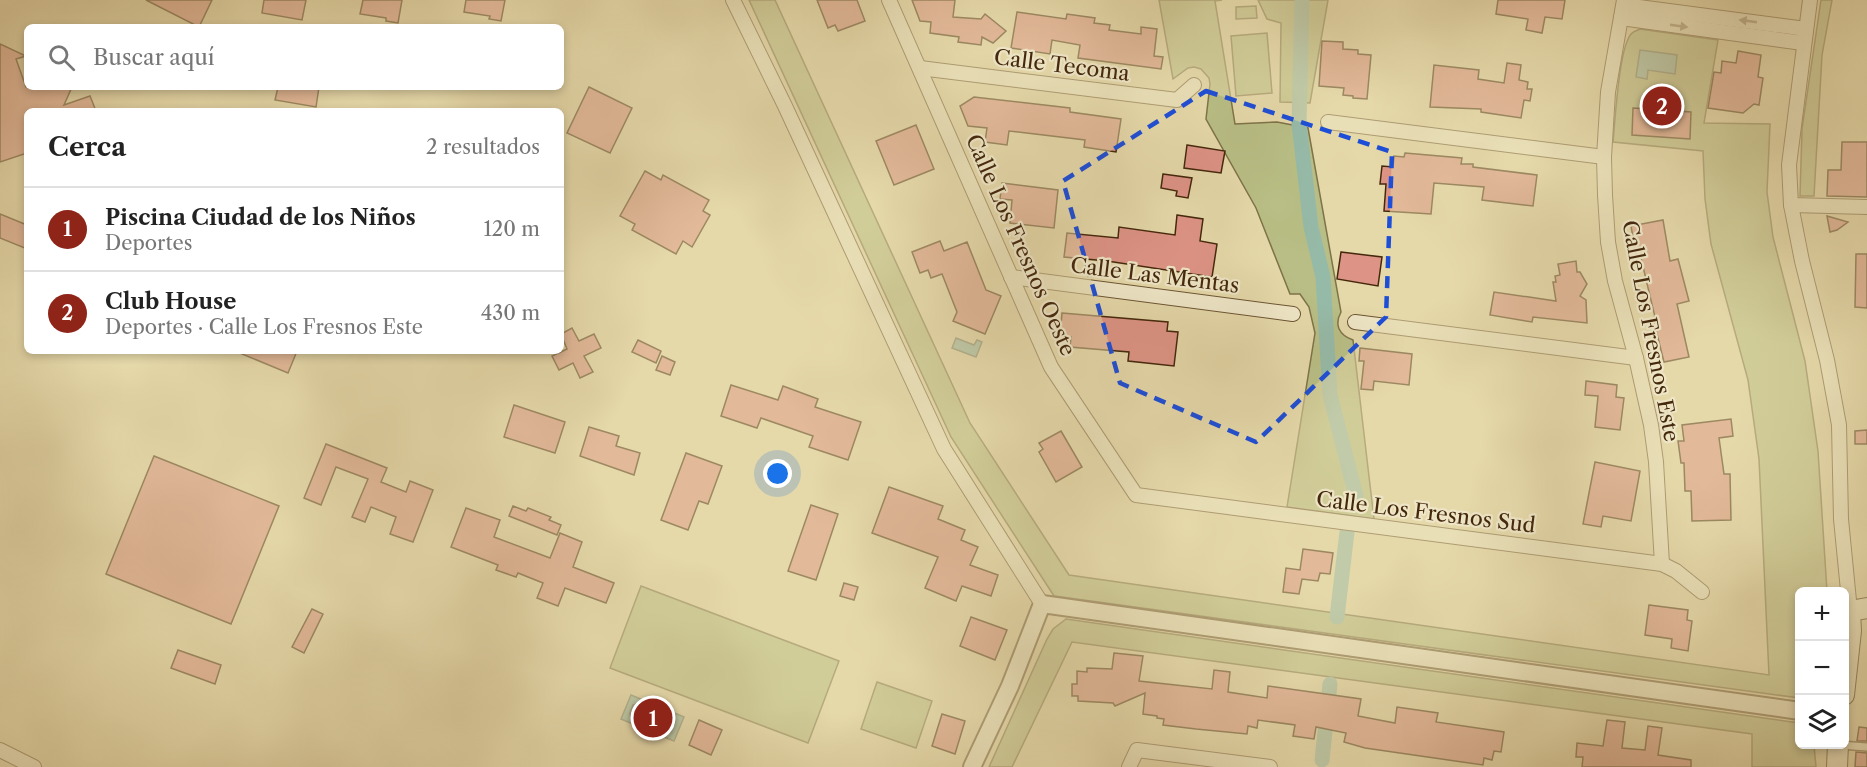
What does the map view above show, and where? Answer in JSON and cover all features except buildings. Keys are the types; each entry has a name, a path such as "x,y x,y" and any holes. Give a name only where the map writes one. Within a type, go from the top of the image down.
{"main road":[{"path":"1849,676 1859,630 1858,610"},
{"path":"1837,767 1838,749"}],"street":[{"path":"733,0 795,127 944,449 1042,604 1795,710"},
{"name":"Calle Los Fresnos Oeste","path":"889,0 1052,367 1136,495"},
{"path":"1810,0 1789,165 1791,205 1802,261 1827,360 1839,425 1841,519 1858,610"},
{"path":"1623,8 1804,36"},
{"name":"Calle Los Fresnos Este","path":"1623,8 1608,92 1604,157 1608,242 1615,281 1636,358 1652,434 1662,564"},
{"name":"Calle Tecoma","path":"920,68 1177,100 1194,85"},
{"path":"1328,122 1604,157"},
{"path":"1791,205 1867,207"},
{"name":"Calle Las Mentas","path":"1011,277 1293,314"},
{"path":"1355,322 1636,358"},
{"name":"Calle Los Fresnos Sud","path":"1136,495 1662,564 1676,571 1702,592"},
{"path":"972,767 1010,686 1042,604"},
{"path":"0,750 34,767"},
{"path":"1129,767 1137,750 1270,767"}],"lane":[{"path":"1849,746 1867,747"}],"highlighted area":[{"path":"1206,91 1392,152 1386,317 1256,442 1120,383 1063,181"}],"green space":[{"path":"749,0 775,0 970,423 1069,575 1769,675 1759,459 1748,380 1711,244 1705,199 1703,151 1613,142 1621,67 1632,33 1640,29 1718,40 1704,123 1770,124 1767,192 1773,237 1805,361 1818,451 1827,587 1795,587 1795,697 1054,596 951,437"},
{"path":"1159,0 1222,0 1215,1 1235,124 1277,122 1308,128 1341,312 1338,325 1341,332 1353,340 1374,519 1287,507 1315,333 1309,307 1300,294 1290,294 1256,208 1206,119 1209,78 1201,69 1194,67 1188,68 1173,79"},
{"path":"1258,0 1328,0 1310,103 1280,102 1281,23 1267,19"},
{"path":"1821,0 1832,0 1822,55 1814,196 1800,196 1802,129"},
{"path":"1256,6 1257,18 1236,19 1236,7"},
{"path":"1267,33 1272,93 1236,96 1231,36"},
{"path":"641,586 839,661 808,743 610,668"},
{"path":"1066,619 1795,722 1795,749 1814,749 1816,767 1752,767 1752,734 1072,642 1012,767 989,767 1053,629"},
{"path":"877,682 932,701 916,748 861,729"}],"water":[{"path":"1640,50 1677,55 1675,74 1648,70 1647,79 1636,77"},
{"path":"956,338 974,345 977,340 982,342 976,357 952,348"},
{"path":"631,695 684,717 674,741 621,719"}],"waterway":[{"path":"1302,0 1299,124 1311,227 1323,277 1330,395 1356,496"},
{"path":"1337,617 1347,532"},
{"path":"1322,760 1330,684"}],"place":[{"name":"Club House","path":"1662,106"},
{"name":"Piscina Ciudad de los Niños","path":"653,718"}]}
